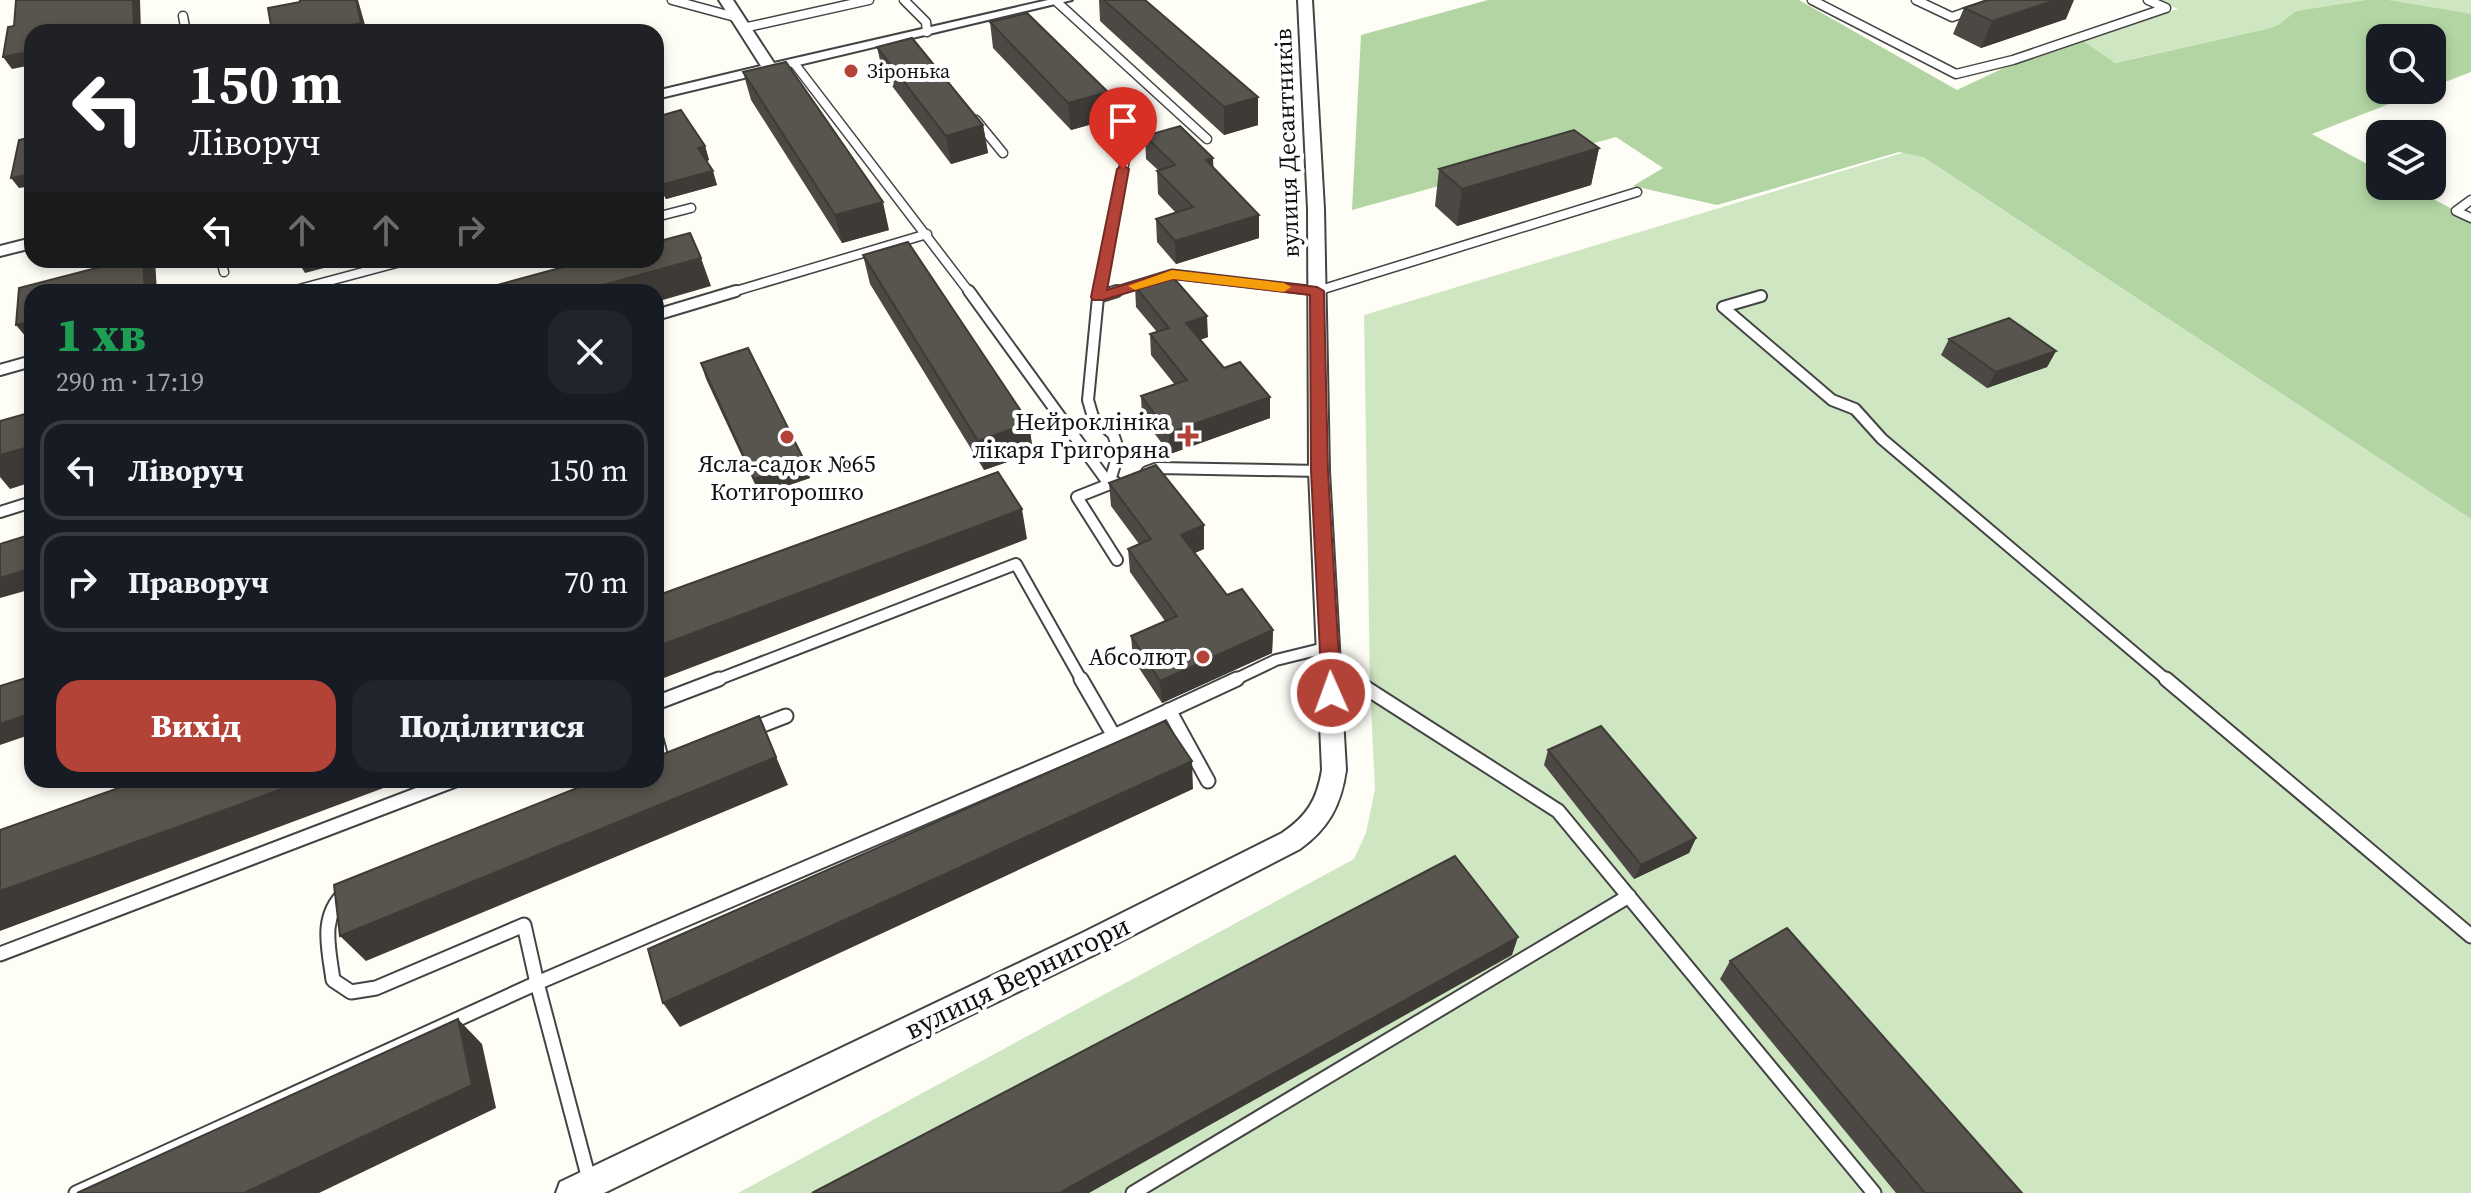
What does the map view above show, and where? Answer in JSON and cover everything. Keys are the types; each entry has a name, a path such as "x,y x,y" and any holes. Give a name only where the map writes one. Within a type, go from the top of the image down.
{"street":[{"path":"726,0 770,69"},
{"name":"вулиця Десантників","path":"1305,0 1317,291 1319,471 1330,657"},
{"path":"664,93 909,40 927,32 1061,1"},
{"path":"0,251 24,245"},
{"name":"вулиця Вернигори","path":"580,1188 1092,942 1291,841 1314,826 1325,807 1334,770 1330,657"}],"lane":[{"path":"672,0 739,23 869,0"},
{"path":"904,0 926,22 927,32"},
{"path":"1812,0 1956,74 2013,60 2166,8 2148,0"},
{"path":"1916,0 1952,17 2001,0"},
{"path":"1061,1 1207,139"},
{"path":"1024,9 1033,22"},
{"path":"183,16 184,24"},
{"path":"794,63 927,234 1109,484"},
{"path":"1088,79 1132,124 1098,297 1088,400 1093,417 1113,434 1119,451 1109,484"},
{"path":"965,107 1003,153"},
{"path":"1098,297 1172,274 1317,291 1637,192"},
{"path":"2471,200 2456,211 2471,218"},
{"path":"664,215 691,208"},
{"path":"664,313 927,234"},
{"path":"223,268 224,272"},
{"path":"318,284 378,268"},
{"path":"1761,296 1723,307 1832,400 1855,409 1882,439 2471,936"},
{"path":"0,370 24,363"},
{"path":"1133,476 1158,468 1319,471"},
{"path":"1117,560 1077,497 1121,480"},
{"path":"0,512 24,504"},
{"path":"664,700 1016,564 1114,736"},
{"path":"76,1193 537,983 1114,736 1276,660 1330,657 1370,688 1558,811 1874,1193"},
{"path":"1169,710 1208,781"},
{"path":"731,738 786,716"},
{"path":"664,764 677,759"},
{"path":"0,954 434,788"},
{"path":"357,885 337,898 327,914 333,980 351,992 376,988 524,925 580,1188"},
{"path":"1133,1193 1629,896"}],"green space":[{"path":"1488,0 1799,0 1957,90 2010,65 2082,40 2115,63 2266,29 2278,25 2296,11 2365,0 2389,0 2471,14 2471,72 2446,82 2446,24 2366,24 2366,104 2389,104 2312,134 2366,163 2366,200 2435,200 2471,219 2471,519 1923,157 1899,152 1717,205 1633,186 1663,168 1616,137 1352,210 1361,35"},
{"path":"2159,0 2365,0 2296,11 2278,25 2266,29 2114,63 2082,40 2178,9"},
{"path":"2389,0 2471,0 2471,14 2460,13"},
{"path":"1912,150 2471,519 2471,1193 738,1193 1354,859 1366,833 1375,789 1370,688 1364,315"}],"building":[{"path":"16,0 133,0 134,24 24,24 24,53 3,57 8,27 14,26"},
{"path":"356,0 361,23 271,24 268,8 300,2"},
{"path":"1104,0 1145,0 1258,97 1224,107"},
{"path":"1988,0 2056,0 1992,21 1964,8"},
{"path":"1027,13 1108,92 1068,103 990,22"},
{"path":"912,38 983,125 946,136 877,47"},
{"path":"786,62 883,202 835,215 743,72"},
{"path":"681,110 705,146 698,148 713,171 664,184 664,115"},
{"path":"1180,126 1213,158 1206,160 1259,215 1175,241 1156,219 1193,207 1157,171 1175,165 1145,136"},
{"path":"1574,130 1599,148 1462,189 1439,169"},
{"path":"24,139 24,176 11,178 19,140"},
{"path":"690,233 701,258 607,284 501,284 560,268 664,268 664,240"},
{"path":"908,242 1029,423 978,441 863,255"},
{"path":"96,268 144,268 145,284 34,284"},
{"path":"1171,275 1207,316 1186,323 1224,368 1240,362 1270,397 1169,433 1141,396 1187,380 1150,334 1169,328 1135,286"},
{"path":"24,287 24,323 16,325 19,288"},
{"path":"2009,318 2056,351 1996,372 1949,339"},
{"path":"748,348 805,462 754,479 701,363"},
{"path":"24,414 24,448 0,455 0,421"},
{"path":"1156,465 1204,525 1181,535 1227,595 1242,589 1273,630 1160,681 1131,636 1177,616 1128,549 1151,539 1109,483"},
{"path":"998,472 1022,509 664,644 664,593"},
{"path":"24,536 24,570 0,578 0,544"},
{"path":"24,678 24,716 0,724 0,686"},
{"path":"759,716 776,757 340,936 334,885 577,788 664,788 664,754"},
{"path":"1165,721 1192,761 663,1003 648,949"},
{"path":"1601,726 1696,838 1641,865 1548,750"},
{"path":"118,788 285,788 0,891 0,830"},
{"path":"1455,856 1518,937 1059,1193 812,1193"},
{"path":"1787,928 2022,1193 1925,1193 1730,961"},
{"path":"458,1019 472,1085 244,1193 77,1193"}],"slow traffic":[{"path":"1135,286 1172,274 1284,287"}],"place":[{"name":"Зіронька","path":"851,71"},
{"name":"Нейроклініка лікаря Григоряна","path":"1188,436"},
{"name":"Ясла-садок №65 Котигорошко","path":"787,437"},
{"name":"Абсолют","path":"1203,657"}],"route":[{"path":"1123,169 1098,297 1172,274 1317,291 1319,471 1331,693"}]}
